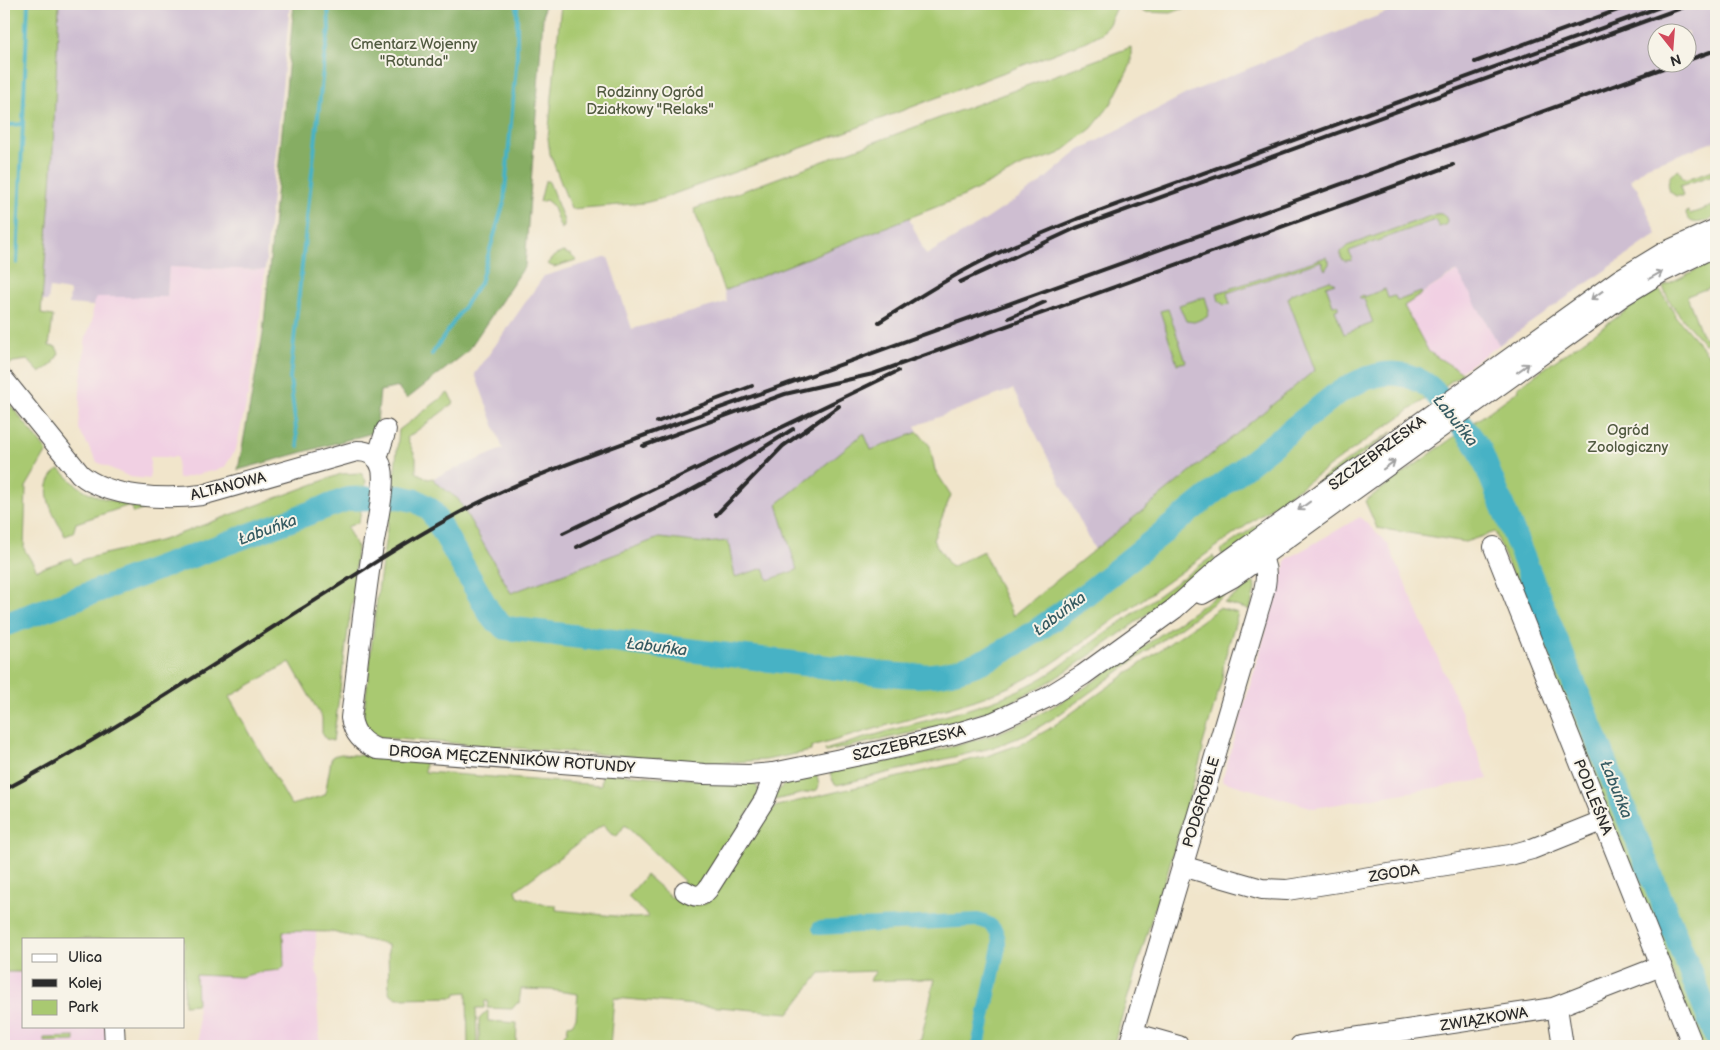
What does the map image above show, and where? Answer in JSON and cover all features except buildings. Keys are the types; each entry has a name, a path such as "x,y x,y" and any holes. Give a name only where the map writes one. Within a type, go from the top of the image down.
{"street":[{"name":"SZCZEBRZESKA","path":"1479,391 1631,272 1676,247 1716,229"},
{"name":"SZCZEBRZESKA","path":"773,774 940,737 1001,719 1046,698 1068,685 1174,610 1233,577 1256,550 1479,391 1636,287 1716,246"},
{"name":"ALTANOWA","path":"4,380 80,474 94,484 118,491 158,497 202,495 357,451 368,452 377,458"},
{"name":"DROGA MĘCZENNIKÓW ROTUNDY","path":"386,430 377,458 383,472 382,482 350,718 356,733 366,744 377,749 668,772 773,774"},
{"name":"PODLEŚNA","path":"1494,547 1693,1046"},
{"name":"PODGROBLE","path":"1131,1040 1261,599 1266,573 1264,562 1256,550"},
{"path":"685,891 692,896 705,893 766,799 773,774"},
{"name":"ZGODA","path":"1182,866 1262,889 1293,889 1510,855 1532,849 1602,821"},
{"name":"ZWIĄZKOWA","path":"1300,1046 1557,1007 1661,966"},
{"path":"1557,1007 1563,1046"},
{"path":"114,1028 115,1046"},
{"path":"1131,1040 1180,1046"}],"shaded area":[{"path":"59,4 290,4 265,270 169,267 167,297 97,297 93,306 69,304 70,291 50,288 48,301 42,301 52,172"},
{"path":"1407,4 1716,4 1716,141 1647,166 1630,180 1637,188 1657,234 1499,345 1457,271 1404,305 1421,337 1315,370 1095,550 1013,389 915,426 918,432 870,450 863,433 797,569 768,580 763,568 735,577 727,541 705,543 659,538 511,593 458,499 436,483 433,478 503,449 475,374 544,276 608,257 632,329 727,302 724,291 909,218 926,255 987,219 1039,184 1078,151 1188,93"},
{"path":"169,267 265,270 259,330 249,391 236,449 224,468 178,479 177,457 150,457 150,479 130,477 97,462 79,429 80,390 86,336 92,322 93,306 96,297 167,297"},
{"path":"1458,271 1499,345 1461,371 1429,352 1404,305"},
{"path":"1360,517 1388,544 1461,711 1488,779 1314,808 1222,781 1287,559"},
{"path":"283,931 316,931 320,1046 199,1046 196,975 241,977 260,972 275,971 284,965"},
{"path":"4,972 22,972 22,1028 106,1028 106,1046 4,1046"}],"green space":[{"path":"4,4 59,4 52,172 41,314 53,316 49,346 56,347 59,353 53,364 40,373 28,360 13,362 9,365 4,361"},
{"name":"Cmentarz Wojenny \"Rotunda\"","path":"294,4 544,4 525,266 467,352 407,399 399,387 380,391 376,432 238,470 263,334"},
{"name":"Rodzinny Ogród Działkowy \"Relaks\"","path":"561,4 1117,4 1109,24 1102,33 1087,41 843,133 660,199 644,203 571,209 550,154 548,138"},
{"path":"1144,4 1195,4 1171,13 1143,12"},
{"path":"1131,47 1131,64 1111,104 1092,128 1059,154 1024,165 964,196 724,291 694,209"},
{"path":"1716,169 1716,174 1680,186 1683,196 1676,196 1670,192 1668,181 1679,170 1684,180"},
{"path":"545,181 549,182 564,221 564,227 561,229 552,205 546,200 540,202"},
{"path":"1716,205 1716,217 1703,222 1691,221 1686,213 1688,211 1690,214"},
{"path":"1436,214 1444,216 1447,220 1446,225 1439,227 1435,220 1349,251 1352,260 1345,261 1341,258 1341,252 1347,246"},
{"path":"563,252 571,255 576,260 554,267 547,264 554,256"},
{"path":"1326,257 1329,264 1325,270 1321,261 1227,293 1230,304 1224,305 1219,301 1217,293"},
{"path":"1716,260 1716,285 1687,296 1702,335 1708,340 1705,345 1675,309 1663,286"},
{"path":"1330,280 1335,283 1326,286 1333,305 1338,305 1338,309 1335,310 1344,334 1373,323 1364,299 1360,299 1360,296 1363,295 1364,297 1385,289 1388,298 1395,296 1397,301 1421,292 1422,294 1404,306 1429,352 1463,373 1059,659 1002,690 964,703 811,747 811,751 766,760 717,763 383,738 371,733 363,721 399,430 448,393 454,403 407,438 416,458 416,472 428,479 433,478 436,483 458,499 511,593 659,538 705,543 728,541 735,577 764,568 768,580 797,570 777,504 864,433 871,450 918,432 930,446 935,470 951,495 933,540 951,567 983,551 1013,616 1315,370 1288,299 1291,294"},
{"name":"Ogród Zoologiczny","path":"1657,289 1662,293 1677,318 1713,360 1716,359 1716,1046 1702,1046 1495,532 1465,542 1377,528 1365,501 1519,390 1518,387"},
{"path":"1205,297 1209,311 1207,317 1194,322 1186,321 1179,305"},
{"path":"1168,309 1186,362 1177,364 1160,311"},
{"path":"4,397 47,451 26,487 24,549 37,570 71,558 74,564 84,559 163,540 341,474 361,473 366,481 359,522 347,527 357,548 353,599 333,741 326,739 322,733 322,718 290,662 229,697 291,805 325,795 331,760 333,756 341,754 425,760 425,772 601,785 602,773 752,783 756,785 760,793 693,904 700,905 708,902 761,822 777,806 987,756 1024,743 1049,729 1219,608 1238,613 1224,661 1222,679 1202,747 1203,750 1164,884 1162,884 1113,1046 905,1046 921,1039 935,979 869,981 876,971 820,973 789,1013 614,998 610,1046 570,1046 564,1035 567,1032 568,1025 572,1024 576,1018 578,994 551,990 521,989 519,1003 512,1009 487,1008 488,1001 485,1001 484,1008 476,1008 477,1046 468,1046 467,992 456,993 455,997 397,998 389,993 388,945 332,932 283,931 284,966 280,970 260,972 241,977 196,975 197,1004 185,1005 185,938 22,938 22,972 4,972","holes":["604,824 611,834 617,836 625,825 684,881 672,898 646,875 628,897 649,917 634,918 556,910 556,905 542,904 518,896 516,890"]},
{"path":"1394,431 1224,557 1220,551 1354,456"},
{"path":"58,470 61,470 71,480 90,493 111,500 148,508 133,513 130,505 76,523 73,533 65,536 52,512 47,494 51,477"},
{"path":"1213,556 1217,561 1164,601 1076,665 1029,693 995,708 947,724 826,752 825,750 985,704 1019,690 1052,672"},
{"path":"1254,582 1255,589 1250,610 1224,603"},
{"path":"1233,584 1236,587 1057,716 1026,735 991,748 837,785 833,782 830,771 902,759 959,745 998,733 1029,720 1077,693"},
{"path":"817,774 819,786 817,790 771,801 781,788 790,781"},
{"path":"487,1011 488,1021 517,1023 516,1046 479,1046 479,1019"},
{"path":"75,1037 75,1041 44,1042 44,1038"}],"waterway":[{"path":"17,263 28,4"},
{"path":"298,446 290,378 324,60 329,30 328,4"},
{"path":"432,354 480,283 504,202 517,55 517,4"},
{"path":"4,122 10,125 23,124"},
{"name":"Łabuńka","path":"4,625 348,499 400,497 417,501 431,510 492,617 506,628 886,674 932,675 973,665 992,657 1029,636 1080,599 1335,395 1355,383 1377,375 1399,374 1422,382 1433,391 1480,450 1716,1036"},
{"path":"819,928 978,920 988,923 997,933 999,947 978,1046"}],"railway":[{"path":"1475,62 1634,4"},
{"path":"879,322 969,268 1017,244 1077,219 1668,4"},
{"path":"960,282 1076,228 1692,4"},
{"path":"1698,56 1716,50"},
{"path":"4,790 117,726 408,542 474,505 519,484 659,430 1652,72"},
{"path":"643,446 785,394 873,374 1453,165"},
{"path":"1009,318 1045,302"},
{"path":"563,533 898,371"},
{"path":"657,422 752,386"},
{"path":"716,515 783,446 839,406"},
{"path":"577,547 725,472 793,429"}]}
